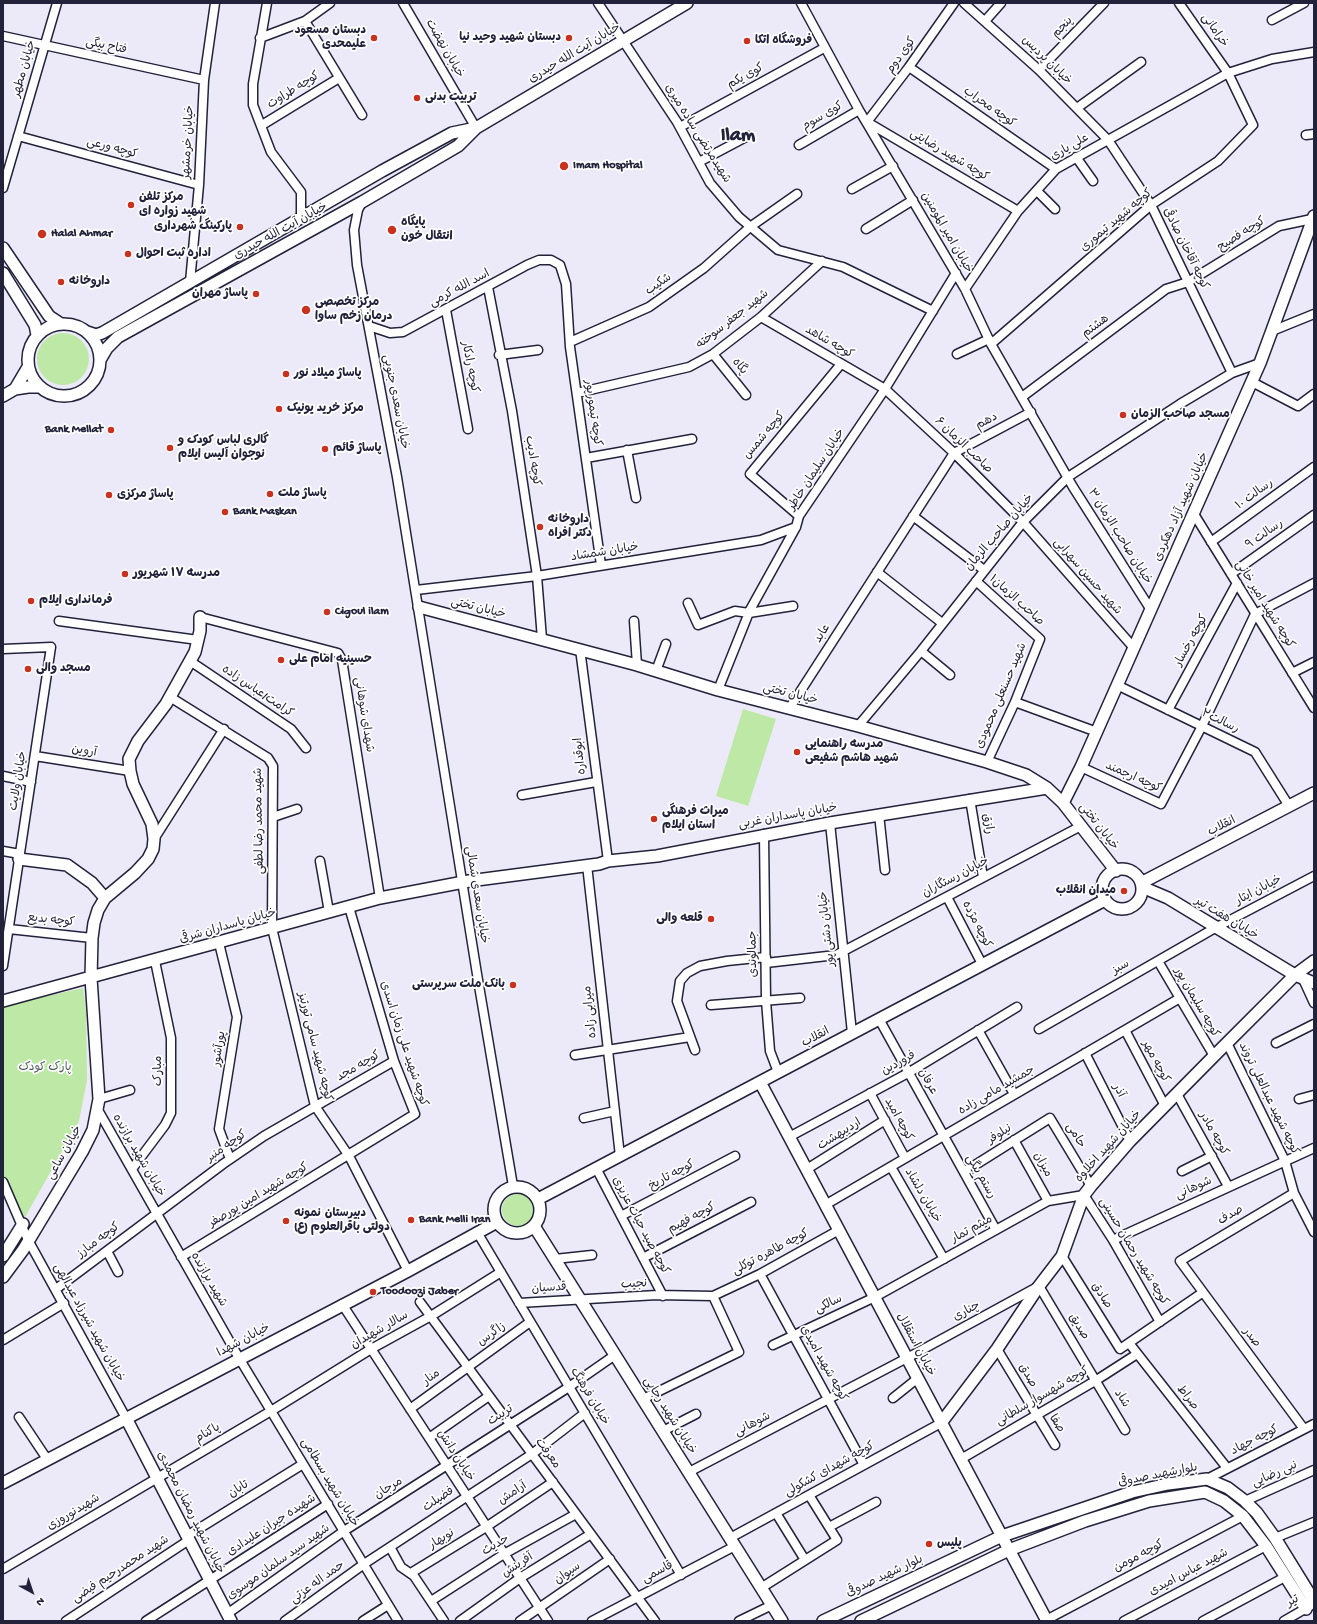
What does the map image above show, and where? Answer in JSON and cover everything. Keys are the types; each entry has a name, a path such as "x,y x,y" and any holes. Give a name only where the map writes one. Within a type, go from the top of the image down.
{"street":[{"name":"خیابان مطهر","path":"3,188 57,3"},
{"name":"خیابان خرمشهر","path":"190,282 199,185 204,80 215,3"},
{"path":"267,3 253,84 253,104 271,152 301,192 301,217"},
{"path":"260,38 305,20 330,3"},
{"name":"خیابان نهضت","path":"403,3 476,128"},
{"name":"شهیدمرتضی ساده میری","path":"598,3 680,127 710,183 739,217 778,250 843,267 933,311"},
{"name":"خیابان آیت الله حیدری","path":"100,360 107,348 125,333 362,202 458,146 476,128 622,40 687,3"},
{"name":"خیابان امیر المومنین","path":"801,3 824,48 859,110 956,273 990,341 1068,477"},
{"name":"کوی دوم","path":"867,122 909,67 954,3"},
{"name":"خیابان پردیس","path":"964,3 1039,70 1108,140"},
{"path":"985,21 1001,3"},
{"name":"پنجم","path":"1039,70 1104,3"},
{"name":"خرامانی","path":"1180,3 1228,73"},
{"path":"1272,20 1304,3"},
{"path":"305,20 338,78 362,115"},
{"name":"فتاح بیگی","path":"3,36 204,80"},
{"name":"کوی یکم","path":"680,127 824,48"},
{"name":"علی یاری","path":"965,289 1018,211 1056,169 1228,73 1272,59 1314,52"},
{"path":"1077,108 1141,62"},
{"name":"کوچه محراب","path":"909,67 1056,169"},
{"name":"کوچه شهید تیموری","path":"957,354 990,341 1151,206 1218,161 1253,125 1228,73"},
{"name":"کوچه طراوت","path":"262,125 338,78"},
{"name":"کوی سوم","path":"799,145 859,110"},
{"name":"کوچه شهید رضایتی","path":"867,122 1018,211"},
{"name":"خیابان آیت الله حیدری","path":"87,332 96,335 301,217 452,133 476,128"},
{"name":"کوچه ورعی","path":"18,136 199,185"},
{"path":"700,162 748,136"},
{"name":"کوچه آقاخان صادقی","path":"1108,140 1151,206 1232,373"},
{"path":"1076,157 1093,181"},
{"path":"852,189 893,166"},
{"path":"1037,191 1055,209"},
{"name":"شکیب","path":"570,342 649,307 704,268 750,227 797,194"},
{"path":"866,229 913,200"},
{"name":"خیابان سعدی جنوبی","path":"362,202 358,210 354,230 357,265 398,477 419,607"},
{"name":"کوچه فصیح","path":"1188,282 1279,226 1313,218"},
{"name":"خیابان شهید آزاد دهکردی","path":"1063,803 1097,732 1252,382 1313,218"},
{"path":"3,248 49,316 61,324"},
{"name":"اسد الله کرمی","path":"369,326 390,333 403,332 527,265 539,260 551,260 560,265"},
{"name":"شهید جعفر سوخته","path":"577,393 689,366 713,354 761,317 822,261"},
{"name":"کوچه تیمورپور","path":"560,265 566,284 570,342 601,565"},
{"path":"3,273 35,325 37,335"},
{"name":"خیابان سلیمان خاطر","path":"718,690 749,614 796,527 799,516 885,389 956,273"},
{"name":"هشتم","path":"1022,397 1166,289 1188,282"},
{"name":"کوچه ادیب","path":"488,287 512,411 537,576 542,639"},
{"name":"کوچه رادکار","path":"446,310 468,429"},
{"path":"1272,331 1314,314"},
{"name":"کوچه شاهد","path":"761,317 885,389"},
{"path":"118,323 115,330 125,333"},
{"path":"61,324 70,324 87,332 94,340 98,349 100,360 98,371 93,381 85,389 75,394 50,394 40,387 32,378 28,367 28,356 31,345 37,335 48,327 61,324"},
{"path":"500,355 538,350"},
{"name":"پگاه","path":"713,354 746,394"},
{"name":"خیابان صاحب الزمان","path":"858,726 922,651 942,623 1023,522 1068,477 1180,404 1232,373 1260,363"},
{"name":"کوچه شمس","path":"799,516 750,474 841,364"},
{"path":"15,390 28,367"},
{"path":"1252,382 1298,406 1314,394"},
{"path":"3,396 28,386 40,387"},
{"name":"صاحب الزمان ۶","path":"885,389 954,453 1023,522"},
{"name":"دهم","path":"954,453 1031,412"},
{"path":"586,458 692,439"},
{"path":"628,450 636,498"},
{"name":"عابد","path":"789,709 954,453"},
{"name":"رسالت ۱۰","path":"1211,542 1314,467"},
{"name":"خیابان صاحب الزمان ۳","path":"1068,477 1151,610"},
{"name":"کوچه شهید امیر خانی","path":"1194,514 1314,708"},
{"path":"913,516 984,570"},
{"name":"رسالت ۹","path":"1231,574 1314,516"},
{"name":"شهید حسین سهرابی","path":"1023,522 1134,648"},
{"name":"خیابان شمشاد","path":"416,590 537,576 761,540 796,527"},
{"path":"877,572 942,623"},
{"name":"صاحب الزمان۱","path":"976,581 1040,639"},
{"path":"1202,726 1255,614 1314,583"},
{"name":"کوچه رخسار","path":"1168,710 1237,584"},
{"path":"688,603 698,625 735,611 749,614 793,606"},
{"name":"خیابان تختی","path":"419,607 580,649 718,690 858,726 987,762 1026,775 1047,788 1063,803 1116,871"},
{"name":"خیابان سعدی شمالی","path":"419,607 462,882 513,1186"},
{"path":"3,851 20,856 67,865 87,879 106,898 148,860 153,849 154,839 152,824 139,797 130,771 129,759 138,741 170,697 190,661 198,640 200,617"},
{"name":"شهدای شوهانی","path":"200,617 338,653 342,660 380,898"},
{"path":"59,621 198,640"},
{"path":"634,621 637,665"},
{"name":"شهید حسنعلی محمودی","path":"987,762 1040,639"},
{"path":"656,671 666,644"},
{"name":"خیابان ولایت","path":"3,649 51,647 20,856 7,915 9,929 3,966"},
{"name":"ابوقداره","path":"580,649 596,782 608,861"},
{"path":"922,651 950,675"},
{"name":"کرامت/عباس زاده","path":"190,661 291,729 306,748"},
{"path":"1292,673 1314,662"},
{"name":"رسالت۲","path":"1118,685 1256,752 1289,806"},
{"name":"شهید محمد رضا لطفی","path":"170,697 224,729 268,758 273,766 272,928"},
{"path":"1014,702 1097,732"},
{"name":"کوچه ارجمند","path":"1081,767 1161,804 1202,726"},
{"path":"154,839 224,729"},
{"name":"آروین","path":"35,756 130,771"},
{"path":"3,776 31,782"},
{"path":"522,795 596,782"},
{"name":"خیابان پاسداران غربی","path":"462,882 587,866 608,861 657,856 764,834 970,799 1047,788"},
{"name":"انقلاب","path":"1142,885 1314,793"},
{"name":"رازق","path":"970,799 983,877"},
{"path":"273,817 297,809"},
{"path":"879,814 885,870"},
{"name":"خیابان دشتی پور","path":"830,823 842,951 852,1033"},
{"name":"خیابان رستگاران","path":"695,1050 677,1001 680,981 687,973 700,966 727,961 836,955 866,941 983,877 1081,826"},
{"name":"جمالوندی","path":"764,834 766,1001 770,1051 778,1072"},
{"path":"320,861 329,912"},
{"name":"میرابی زاده","path":"587,866 620,1156"},
{"path":"1116,871 1130,871 1139,878 1142,885 1140,900 1129,908 1115,908 1105,900 1103,894 1104,881 1108,875 1116,871"},
{"name":"خیابان ایثار","path":"1215,928 1314,876"},
{"name":"خیابان پاسداران شرقی","path":"3,1001 155,961 380,898 462,882"},
{"name":"خیابان هفت تیر","path":"1142,885 1168,898 1215,928 1299,977 1314,983"},
{"name":"کوچه مژده","path":"947,897 982,964"},
{"name":"خیابان ساعی","path":"3,1277 23,1250 82,1152 93,1130 99,1099 91,978 92,938 98,910 106,898"},
{"name":"انقلاب","path":"538,1199 1105,900"},
{"name":"کوچه شهید علی زمان اسدی","path":"349,907 394,1061 415,1114 349,1156"},
{"name":"کوچه شهید سامی تورتیز","path":"272,928 315,1106 349,1156 408,1271"},
{"name":"سبز","path":"1039,1029 1215,928"},
{"name":"کوچه بدیع","path":"9,929 92,938"},
{"name":"پورآشور","path":"219,943 237,1017 219,1129 230,1159"},
{"name":"مبارک","path":"132,1169 165,1125 171,1113 171,1038 155,961"},
{"name":"کوچه سلیمان پور","path":"1158,961 1214,1056"},
{"name":"خیابان شهید اخلاوه","path":"942,1423 997,1349 1039,1286 1062,1256 1084,1195 1091,1186 1130,1141 1214,1056 1299,977 1314,961"},
{"path":"1299,977 1314,1003"},
{"path":"711,1005 800,998"},
{"name":"جمشید مامی زاده","path":"826,1205 1180,998"},
{"name":"فروردین","path":"789,1137 908,1073 1016,1007"},
{"name":"عرفان","path":"879,1019 943,1136"},
{"path":"1276,1043 1314,1024"},
{"path":"978,1030 1014,1094"},
{"name":"کوچه مهر","path":"1125,1030 1165,1106"},
{"path":"575,1055 690,1037"},
{"name":"کوچه شهید عبدالعلی تروند","path":"1228,1043 1285,1162 1294,1193 1314,1232"},
{"name":"آذر","path":"1085,1053 1130,1141"},
{"name":"کوچه مجد","path":"315,1106 394,1061"},
{"name":"خیابان استقلال","path":"760,1082 1047,1620"},
{"path":"99,1099 130,1090"},
{"name":"کوچه امید","path":"870,1093 906,1158"},
{"name":"کوچه مادر","path":"1177,1094 1228,1186"},
{"path":"1299,1099 1314,1095"},
{"name":"کوچه منبر","path":"157,1213 230,1159 264,1136 315,1106"},
{"name":"خیابان شهید برازنده","path":"98,1110 157,1213"},
{"path":"584,1118 615,1111"},
{"name":"نیلوفر","path":"964,1172 1050,1118"},
{"name":"حامی","path":"1050,1118 1091,1186"},
{"name":"اردیبهشت","path":"806,1169 885,1120"},
{"name":"رستم بیگی","path":"943,1136 996,1230"},
{"name":"میزان","path":"1014,1140 1048,1201"},
{"name":"شوهانی","path":"1112,1240 1314,1148"},
{"name":"کوچه شهید امین پورصفر","path":"181,1257 349,1156"},
{"name":"کوچه تاریخ","path":"621,1216 735,1156"},
{"path":"1182,1171 1212,1156"},
{"name":"خیابان دلشاد","path":"891,1166 944,1259"},
{"name":"کوچه صید حیات عزیزی","path":"596,1168 663,1296"},
{"name":"خیابان شهید شیرزاد عبدالهی","path":"3,1182 23,1224 28,1240 126,1418"},
{"path":"513,1186 523,1187 532,1191 538,1199 540,1213 534,1226 527,1231 514,1233 502,1228 497,1222 494,1213 494,1204 498,1196 505,1189 513,1186"},
{"name":"صدف","path":"1180,1260 1294,1193"},
{"name":"میثم تمار","path":"875,1297 1048,1201 1084,1195"},
{"name":"کوچه شهید رحمان حسینی","path":"1084,1195 1160,1322"},
{"name":"کوچه فهیم","path":"644,1258 751,1202"},
{"name":"شهید برازنده","path":"157,1213 239,1358"},
{"name":"کوچه مبارز","path":"56,1289 157,1213"},
{"name":"خیابان شهدا","path":"3,1483 342,1304 408,1271 497,1222"},
{"path":"3,1256 23,1224"},
{"name":"خیابان شهید رجایی","path":"534,1226 782,1621"},
{"name":"کوچه طاهره توکلی","path":"712,1296 760,1274 839,1230"},
{"name":"خیابان فرهنگ","path":"477,1232 681,1574"},
{"path":"107,1251 118,1272"},
{"path":"555,1259 592,1255"},
{"name":"صادق","path":"1062,1256 1120,1349 1129,1343"},
{"name":"صدر","path":"1180,1260 1202,1293 1304,1429"},
{"name":"سالار شهیدان","path":"272,1411 371,1349 431,1316 501,1272"},
{"name":"کوچه شهید امیدی","path":"760,1274 864,1465"},
{"name":"چناری","path":"829,1399 1039,1286"},
{"name":"صدیق","path":"1039,1286 1095,1381"},
{"path":"1129,1343 1202,1293"},
{"path":"643,1399 739,1352 712,1296"},
{"name":"نجیب","path":"580,1299 712,1296"},
{"name":"سالکی","path":"773,1345 875,1297"},
{"name":"قدسیان","path":"519,1303 580,1299"},
{"name":"معرفت","path":"420,1302 655,1621"},
{"path":"3,1340 64,1303"},
{"name":"خیابان دانش","path":"342,1304 548,1621"},
{"name":"زاگرس","path":"468,1367 530,1322"},
{"name":"صراط","path":"1129,1343 1227,1468"},
{"name":"صدق","path":"997,1349 1036,1415"},
{"name":"کوچه شهسوار سلطانی","path":"961,1459 1095,1381 1137,1354"},
{"name":"تربیت","path":"447,1466 569,1387 615,1355"},
{"name":"خیابان شهید بسطامی","path":"239,1358 398,1621"},
{"name":"منار","path":"410,1410 468,1367"},
{"path":"892,1398 918,1378"},
{"name":"شاد","path":"1095,1381 1125,1430"},
{"path":"429,1438 489,1396"},
{"name":"شوهانی","path":"689,1472 829,1399"},
{"name":"پاکنام","path":"157,1478 272,1411"},
{"name":"فضیلت","path":"364,1564 532,1454 585,1413"},
{"path":"663,1431 696,1414"},
{"name":"صفا","path":"1036,1415 1056,1445"},
{"path":"19,1417 47,1459"},
{"name":"خیابان شهید رمضان محمدی","path":"126,1418 229,1618"},
{"name":"کوچه شهدای کشکولی","path":"732,1542 776,1513 942,1423"},
{"name":"کوچه جهاد","path":"1207,1479 1314,1424"},
{"name":"تابان","path":"188,1538 303,1464"},
{"name":"مرجان","path":"344,1531 447,1466"},
{"name":"نبی رضایی","path":"1245,1501 1314,1470"},
{"name":"شهیدنوروزی","path":"3,1570 157,1478"},
{"path":"1205,1492 1207,1479"},
{"name":"بلوارشهید صدوقی","path":"1002,1536 1132,1492 1168,1484 1207,1479 1228,1488 1245,1501 1275,1538 1296,1572 1311,1605"},
{"name":"آرامش","path":"486,1526 553,1482"},
{"name":"بلوارشهید صدوقی","path":"1009,1550 1085,1521 1149,1502 1205,1492 1224,1500 1243,1516 1266,1546 1286,1577 1311,1605"},
{"path":"761,1588 837,1540 809,1495"},
{"path":"829,1528 876,1502"},
{"name":"شهیده جیران علیدادی","path":"146,1621 328,1504"},
{"path":"776,1513 805,1560"},
{"name":"حدیث","path":"431,1601 504,1554 576,1514"},
{"name":"کوچه مومن","path":"1047,1620 1243,1516"},
{"path":"1275,1538 1314,1522"},
{"name":"نوبهار","path":"410,1573 486,1526"},
{"name":"شهید سید سلمان موسوی","path":"229,1618 344,1531"},
{"name":"آفرینش","path":"460,1621 520,1578 591,1534"},
{"name":"بلوار شهید صدوقی","path":"823,1621 1002,1536"},
{"name":"شهید محمدرحیم فیضی","path":"66,1621 188,1538"},
{"name":"قاسمی","path":"592,1621 681,1574 732,1542"},
{"name":"شهید عباس امیدی","path":"1124,1621 1266,1546"},
{"path":"390,1547 401,1567 414,1576 444,1621"},
{"path":"861,1621 1009,1550"},
{"name":"سیوان","path":"520,1621 610,1559"},
{"name":"حمد اله عزتی","path":"285,1621 364,1564"},
{"path":"1203,1621 1296,1572"},
{"path":"363,1621 388,1605"},
{"path":"739,1621 772,1605"},
{"name":"تیر","path":"1284,1621 1311,1605"}],"green space":[{"path":"63,333 77,337 85,345 89,359 85,373 77,381 63,385 49,381 41,373 37,359 41,345 49,337"},
{"path":"743,709 776,719 748,806 716,796"},
{"name":"پارک کودک","path":"83,988 86,1011 87,1080 79,1121 24,1219 3,1176 3,1006"},
{"path":"515,1194 521,1194 531,1201 534,1210 533,1216 527,1223 521,1226 515,1226 505,1219 502,1213 502,1207 509,1197"}],"place":[{"name":"دبستان مسعود علیمحدی","path":"374,38"},
{"name":"دبستان شهید وحید نیا","path":"569,38"},
{"name":"فروشگاه اتکا","path":"747,41"},
{"name":"تربیت بدنی","path":"417,98"},
{"name":"Imam Hospital","path":"564,166"},
{"name":"مرکز تلفن شهید زواره ای","path":"131,205"},
{"name":"پارکینگ شهرداری","path":"240,227"},
{"name":"پایگاه انتقال خون","path":"392,230"},
{"name":"Halal Ahmar","path":"42,234"},
{"name":"اداره ثبت احوال","path":"128,254"},
{"name":"داروخانه","path":"61,282"},
{"name":"پاساژ مهران","path":"256,294"},
{"name":"مرکز تخصصی درمان زخم ساوا","path":"306,310"},
{"name":"پاساژ میلاد نور","path":"286,374"},
{"name":"مرکز خرید یونیک","path":"279,409"},
{"name":"مسجد صاحب الزمان","path":"1123,415"},
{"name":"Bank Mellat","path":"111,430"},
{"name":"گالری لباس کودک و نوجوان آلیس ایلام","path":"170,448"},
{"name":"پاساژ قائم","path":"325,449"},
{"name":"پاساژ ملت","path":"270,494"},
{"name":"پاساژ مرکزی","path":"109,495"},
{"name":"Bank Maskan","path":"225,512"},
{"name":"داروخانه دکتر افراه","path":"540,527"},
{"name":"مدرسه ۱۷ شهریور","path":"125,574"},
{"name":"فرمانداری ایلام","path":"31,601"},
{"name":"Cigoul ilam","path":"327,612"},
{"name":"حسینیه امام علی","path":"281,660"},
{"name":"مسجد والی","path":"28,669"},
{"name":"مدرسه راهنمایی شهید هاشم شفیعی","path":"797,752"},
{"name":"میراث فرهنگی استان ایلام","path":"654,819"},
{"name":"میدان انقلاب","path":"1124,891"},
{"name":"قلعه والی","path":"711,919"},
{"name":"بانک ملت سرپرستی","path":"513,985"},
{"name":"Bank Melli Iran","path":"411,1220"},
{"name":"دبیرستان نمونه دولتی باقرالعلوم (ع)","path":"286,1221"},
{"name":"Toodoozi Jaber","path":"373,1292"},
{"name":"پلیس","path":"929,1544"}],"district":[{"name":"Ilam","path":"738,137"}]}
